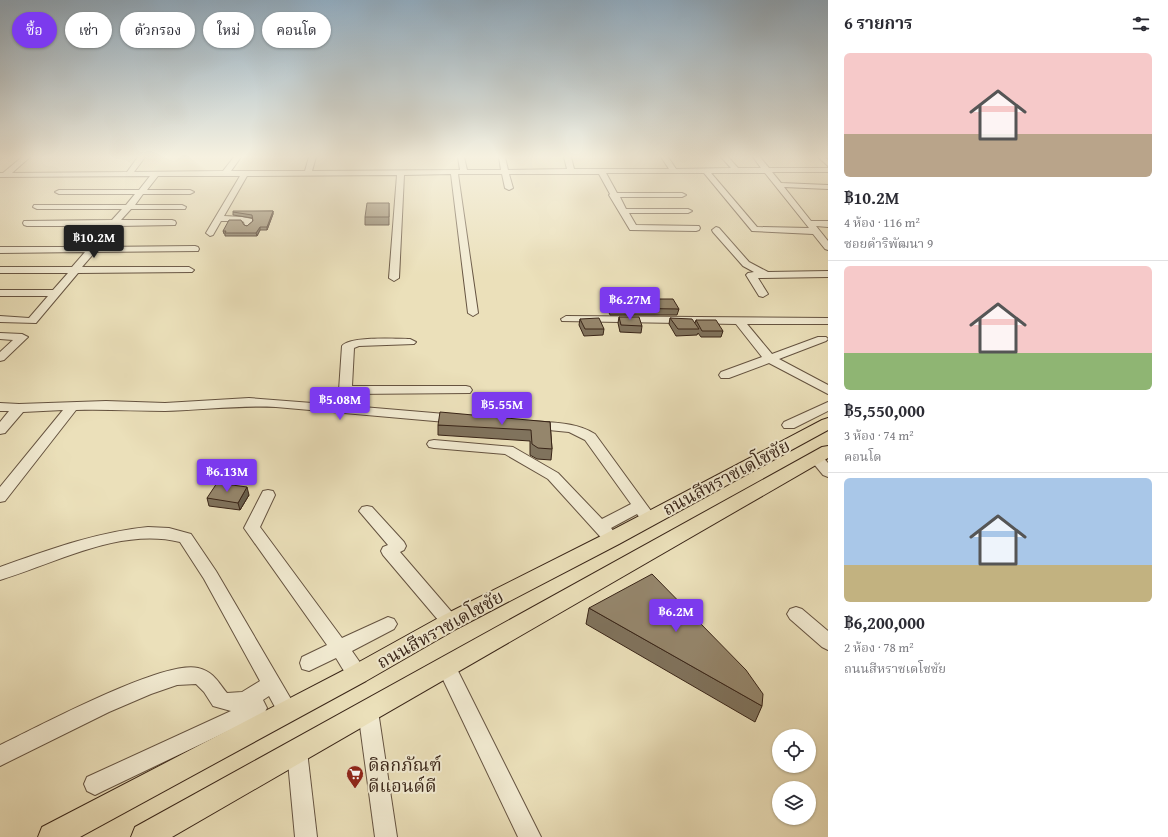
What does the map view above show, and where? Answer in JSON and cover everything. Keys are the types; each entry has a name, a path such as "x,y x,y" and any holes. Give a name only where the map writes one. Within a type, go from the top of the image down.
{"main road":[{"name":"ถนนสีหราชเดโชชัย","path":"52,837 358,674 606,532 644,512 828,423"},
{"name":"ถนนสีหราชเดโชชัย","path":"145,837 446,667 824,460"}],"street":[{"path":"0,320 32,321 137,196"},
{"path":"210,233 231,196"},
{"path":"394,278 399,196"},
{"path":"457,196 473,313"},
{"path":"615,196 633,228 696,228"},
{"path":"727,196 755,228 814,231"},
{"path":"787,196 828,247"},
{"path":"37,207 182,207"},
{"path":"623,211 688,211"},
{"path":"218,218 242,219 249,221 248,224"},
{"path":"27,223 172,223"},
{"path":"808,223 828,224"},
{"path":"716,230 746,264 766,274"},
{"path":"0,250 195,249"},
{"path":"0,270 189,270"},
{"path":"762,294 751,275 828,274"},
{"path":"0,293 56,293"},
{"path":"566,319 828,321"},
{"path":"739,320 769,358 828,390"},
{"path":"0,336 22,337 0,358"},
{"path":"725,375 822,339"},
{"path":"344,409 348,346 358,343 410,342"},
{"path":"345,390 466,390"},
{"path":"0,407 72,407 106,405 165,407 249,402 470,420"},
{"path":"789,425 828,406"},
{"path":"0,497 72,407"},
{"path":"0,430 19,408"},
{"path":"522,424 574,429 584,432 590,437 644,512"},
{"path":"434,444 508,450 553,476 606,532"},
{"path":"268,495 252,528 358,674"},
{"path":"367,511 398,546 389,551 450,622"},
{"path":"0,574 63,551 124,536 148,533 169,534 186,538 210,575 288,712"},
{"path":"796,614 828,642"},
{"path":"309,663 388,624"},
{"path":"446,667 530,837"},
{"path":"0,756 112,702 166,679 199,676 209,683 220,700 227,703 233,703 251,697 272,684"},
{"path":"95,784 256,708 251,697"},
{"path":"368,711 386,837"},
{"path":"297,751 306,837"}],"building":[{"path":"367,203 389,203 389,217 365,217"},
{"path":"233,211 273,211 267,227 260,227 256,233 225,233 226,231 223,231 229,220 241,220 244,225 247,226 253,221 252,215"},
{"path":"607,299 673,299 679,309 611,308"},
{"path":"619,317 639,317 642,326 621,325"},
{"path":"599,318 604,329 585,329 580,319"},
{"path":"670,318 692,319 699,329 678,329"},
{"path":"696,320 716,320 723,331 702,331"},
{"path":"440,412 550,422 552,449 538,448 532,444 531,430 438,425"},
{"path":"217,483 247,487 238,503 207,498"},
{"path":"652,574 746,670 763,694 762,706 589,608"}],"place":[{"name":"ดิลกภัณฑ์ ดีแอนด์ดี","path":"355,789"}]}
